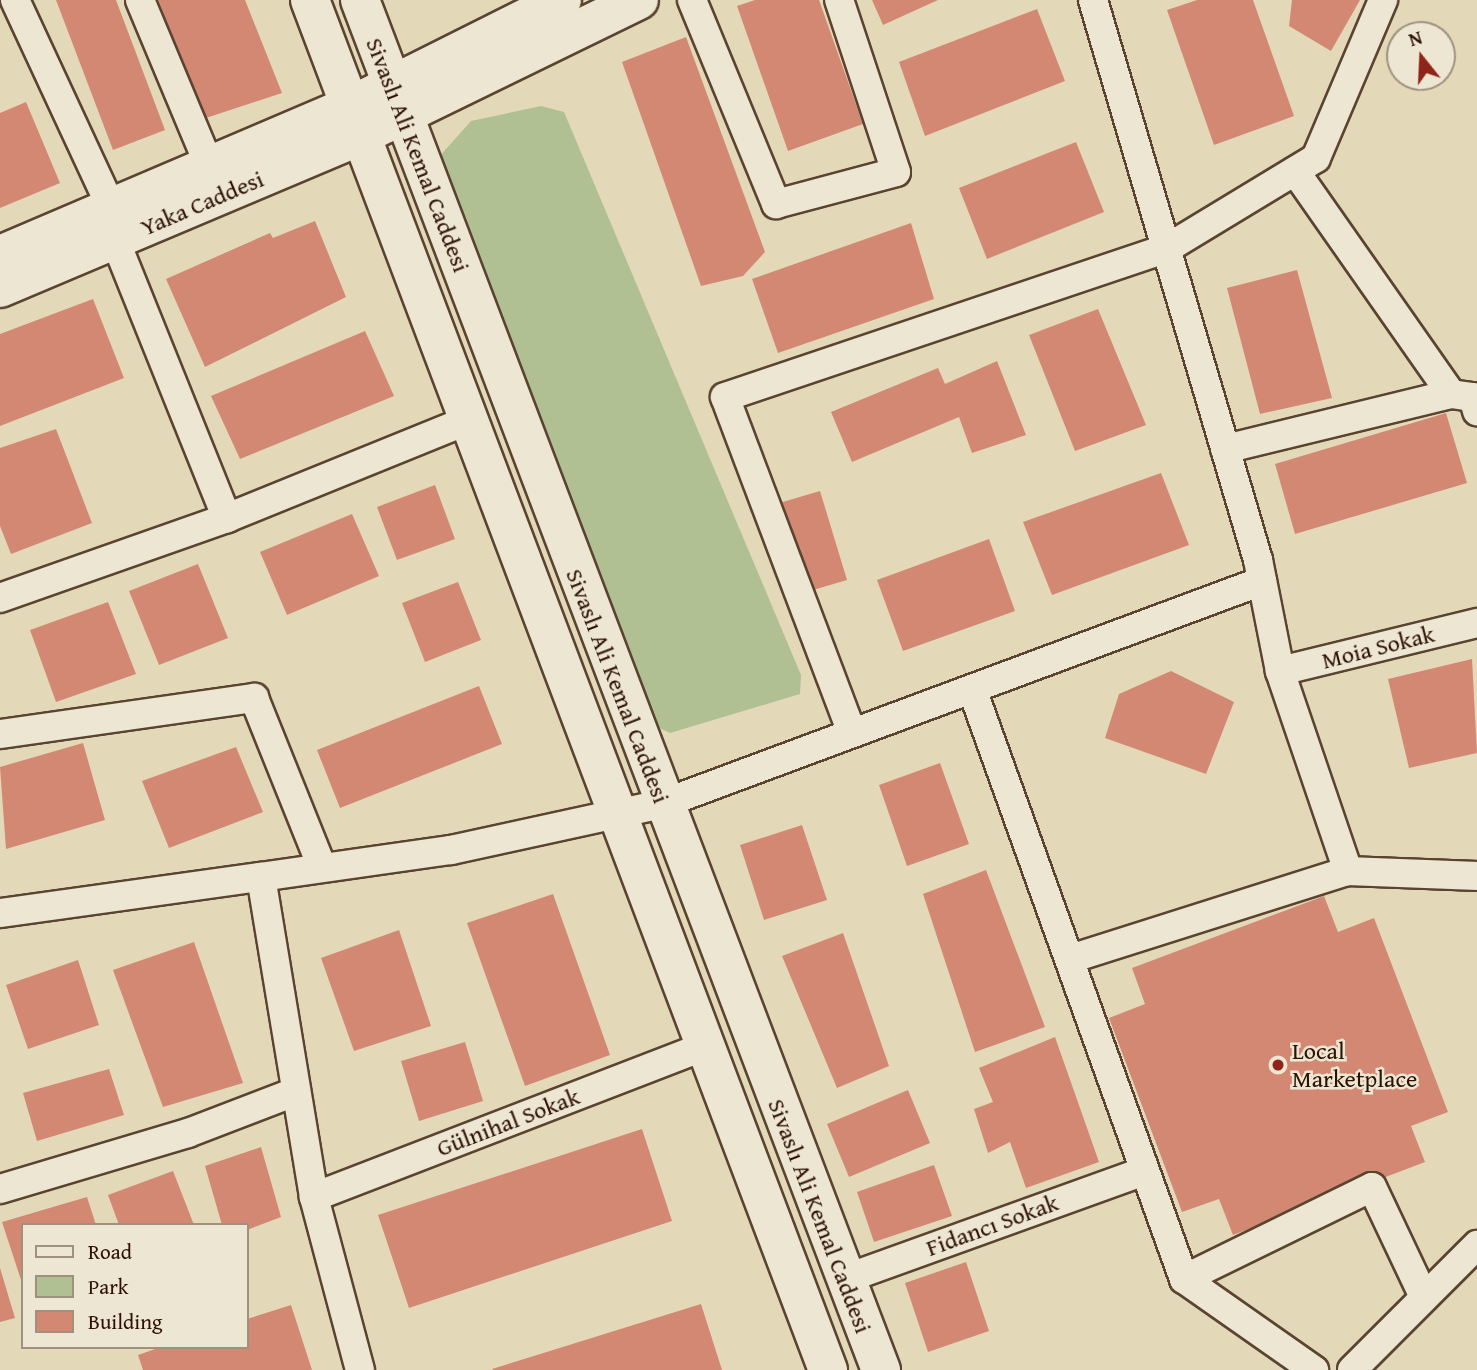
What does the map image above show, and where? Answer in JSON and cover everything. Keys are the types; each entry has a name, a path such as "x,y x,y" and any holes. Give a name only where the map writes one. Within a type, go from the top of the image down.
{"main road":[{"name":"Sivaslı Ali Kemal Caddesi","path":"310,0 464,422 828,1370"},
{"name":"Sivaslı Ali Kemal Caddesi","path":"360,0 842,1280 881,1370"},
{"path":"398,101 562,0"},
{"path":"398,101 639,0"},
{"name":"Yaka Caddesi","path":"0,255 114,225 398,101"},
{"name":"Yaka Caddesi","path":"0,288 114,225 210,167 356,120"}],"street":[{"path":"15,0 114,225 227,518"},
{"path":"140,0 210,167"},
{"path":"692,0 776,204 896,172 839,0"},
{"path":"1093,0 1262,581 1280,671 1348,871"},
{"path":"852,733 725,397 1166,249 1317,158 1383,0"},
{"path":"1225,449 1469,399 1295,171"},
{"path":"0,598 227,518 464,422"},
{"path":"0,914 261,877 616,817 662,804 1262,581"},
{"name":"Moia Sokak","path":"1280,671 1477,623"},
{"path":"972,689 1070,959 1142,1172 1184,1279 1314,1370"},
{"path":"0,734 254,698 322,867"},
{"path":"1070,959 1348,871 1477,876"},
{"path":"261,877 314,1197 360,1370"},
{"name":"Gülnihal Sokak","path":"314,1197 702,1046"},
{"path":"0,1189 188,1133 295,1092"},
{"name":"Fidancı Sokak","path":"842,1280 1142,1172"},
{"path":"1184,1279 1372,1187 1424,1297"},
{"path":"1352,1370 1477,1245"}],"green space":[{"path":"541,106 564,112 801,675 800,694 670,733 649,723 439,157 471,121"}],"building":[{"path":"56,0 116,0 165,130 113,150"},
{"path":"158,0 245,0 282,93 206,118"},
{"path":"755,0 819,0 863,124 788,151 737,6"},
{"path":"872,0 938,0 883,25"},
{"path":"1197,0 1253,0 1294,116 1214,145 1167,10"},
{"path":"1292,0 1360,0 1331,51 1289,26"},
{"path":"1037,9 1065,81 925,136 899,62"},
{"path":"686,37 765,252 743,276 701,286 622,62"},
{"path":"26,102 60,183 0,208 0,113"},
{"path":"1076,142 1104,212 987,259 959,188"},
{"path":"315,221 346,297 205,367 166,279 270,233 273,238"},
{"path":"911,223 934,299 778,353 752,279"},
{"path":"1297,270 1332,398 1260,414 1227,288"},
{"path":"93,299 124,378 0,426 0,334"},
{"path":"1098,309 1146,425 1075,451 1029,335"},
{"path":"365,331 394,396 240,459 211,396"},
{"path":"997,361 1026,435 972,453 959,417 852,462 831,412 938,368 945,384"},
{"path":"1446,413 1467,483 1295,534 1275,464"},
{"path":"56,429 92,523 11,554 0,526 0,448"},
{"path":"1161,473 1189,545 1052,595 1023,522"},
{"path":"435,485 455,539 397,560 377,507"},
{"path":"820,491 847,580 803,593 776,504"},
{"path":"352,514 379,576 287,615 260,552"},
{"path":"989,539 1015,611 903,651 877,580"},
{"path":"198,564 228,638 159,665 129,591"},
{"path":"458,582 481,640 425,662 402,603"},
{"path":"108,602 136,674 56,702 30,630"},
{"path":"1472,659 1477,753 1409,768 1388,679"},
{"path":"1171,671 1234,702 1206,774 1105,738 1119,694"},
{"path":"479,686 502,744 340,808 317,750"},
{"path":"83,743 105,820 6,849 0,767"},
{"path":"236,747 263,812 169,848 142,781"},
{"path":"940,763 969,844 907,866 879,785"},
{"path":"802,825 827,900 764,920 740,845"},
{"path":"986,870 1045,1027 975,1052 923,894"},
{"path":"553,894 610,1055 525,1086 467,923"},
{"name":"Local Marketplace","path":"1324,896 1338,932 1374,918 1448,1112 1411,1126 1425,1162 1233,1235 1219,1199 1182,1212 1109,1018 1145,1004 1132,968"},
{"path":"399,930 431,1026 354,1051 321,958"},
{"path":"843,933 889,1066 837,1088 782,956"},
{"path":"194,942 243,1083 163,1107 113,970"},
{"path":"78,960 99,1025 28,1049 6,985"},
{"path":"1055,1037 1099,1162 1026,1188 1010,1142 988,1153 974,1109 993,1102 979,1068"},
{"path":"465,1042 483,1101 419,1121 401,1061"},
{"path":"109,1069 124,1115 37,1141 23,1093"},
{"path":"908,1090 930,1143 849,1177 827,1124"},
{"path":"642,1129 672,1221 409,1308 378,1215"},
{"path":"261,1147 281,1217 248,1230 248,1223 221,1223 205,1166"},
{"path":"934,1165 952,1216 874,1242 857,1192"},
{"path":"173,1171 193,1223 118,1223 108,1195"},
{"path":"87,1197 95,1223 21,1223 21,1280 2,1222"},
{"path":"966,1262 989,1331 928,1352 905,1283"},
{"path":"0,1268 15,1318 0,1322"},
{"path":"701,1304 722,1370 492,1369"},
{"path":"291,1305 312,1370 143,1370 138,1355 155,1349 248,1349 248,1319"}],"place":[{"name":"Local Marketplace","path":"1278,1065"}]}
